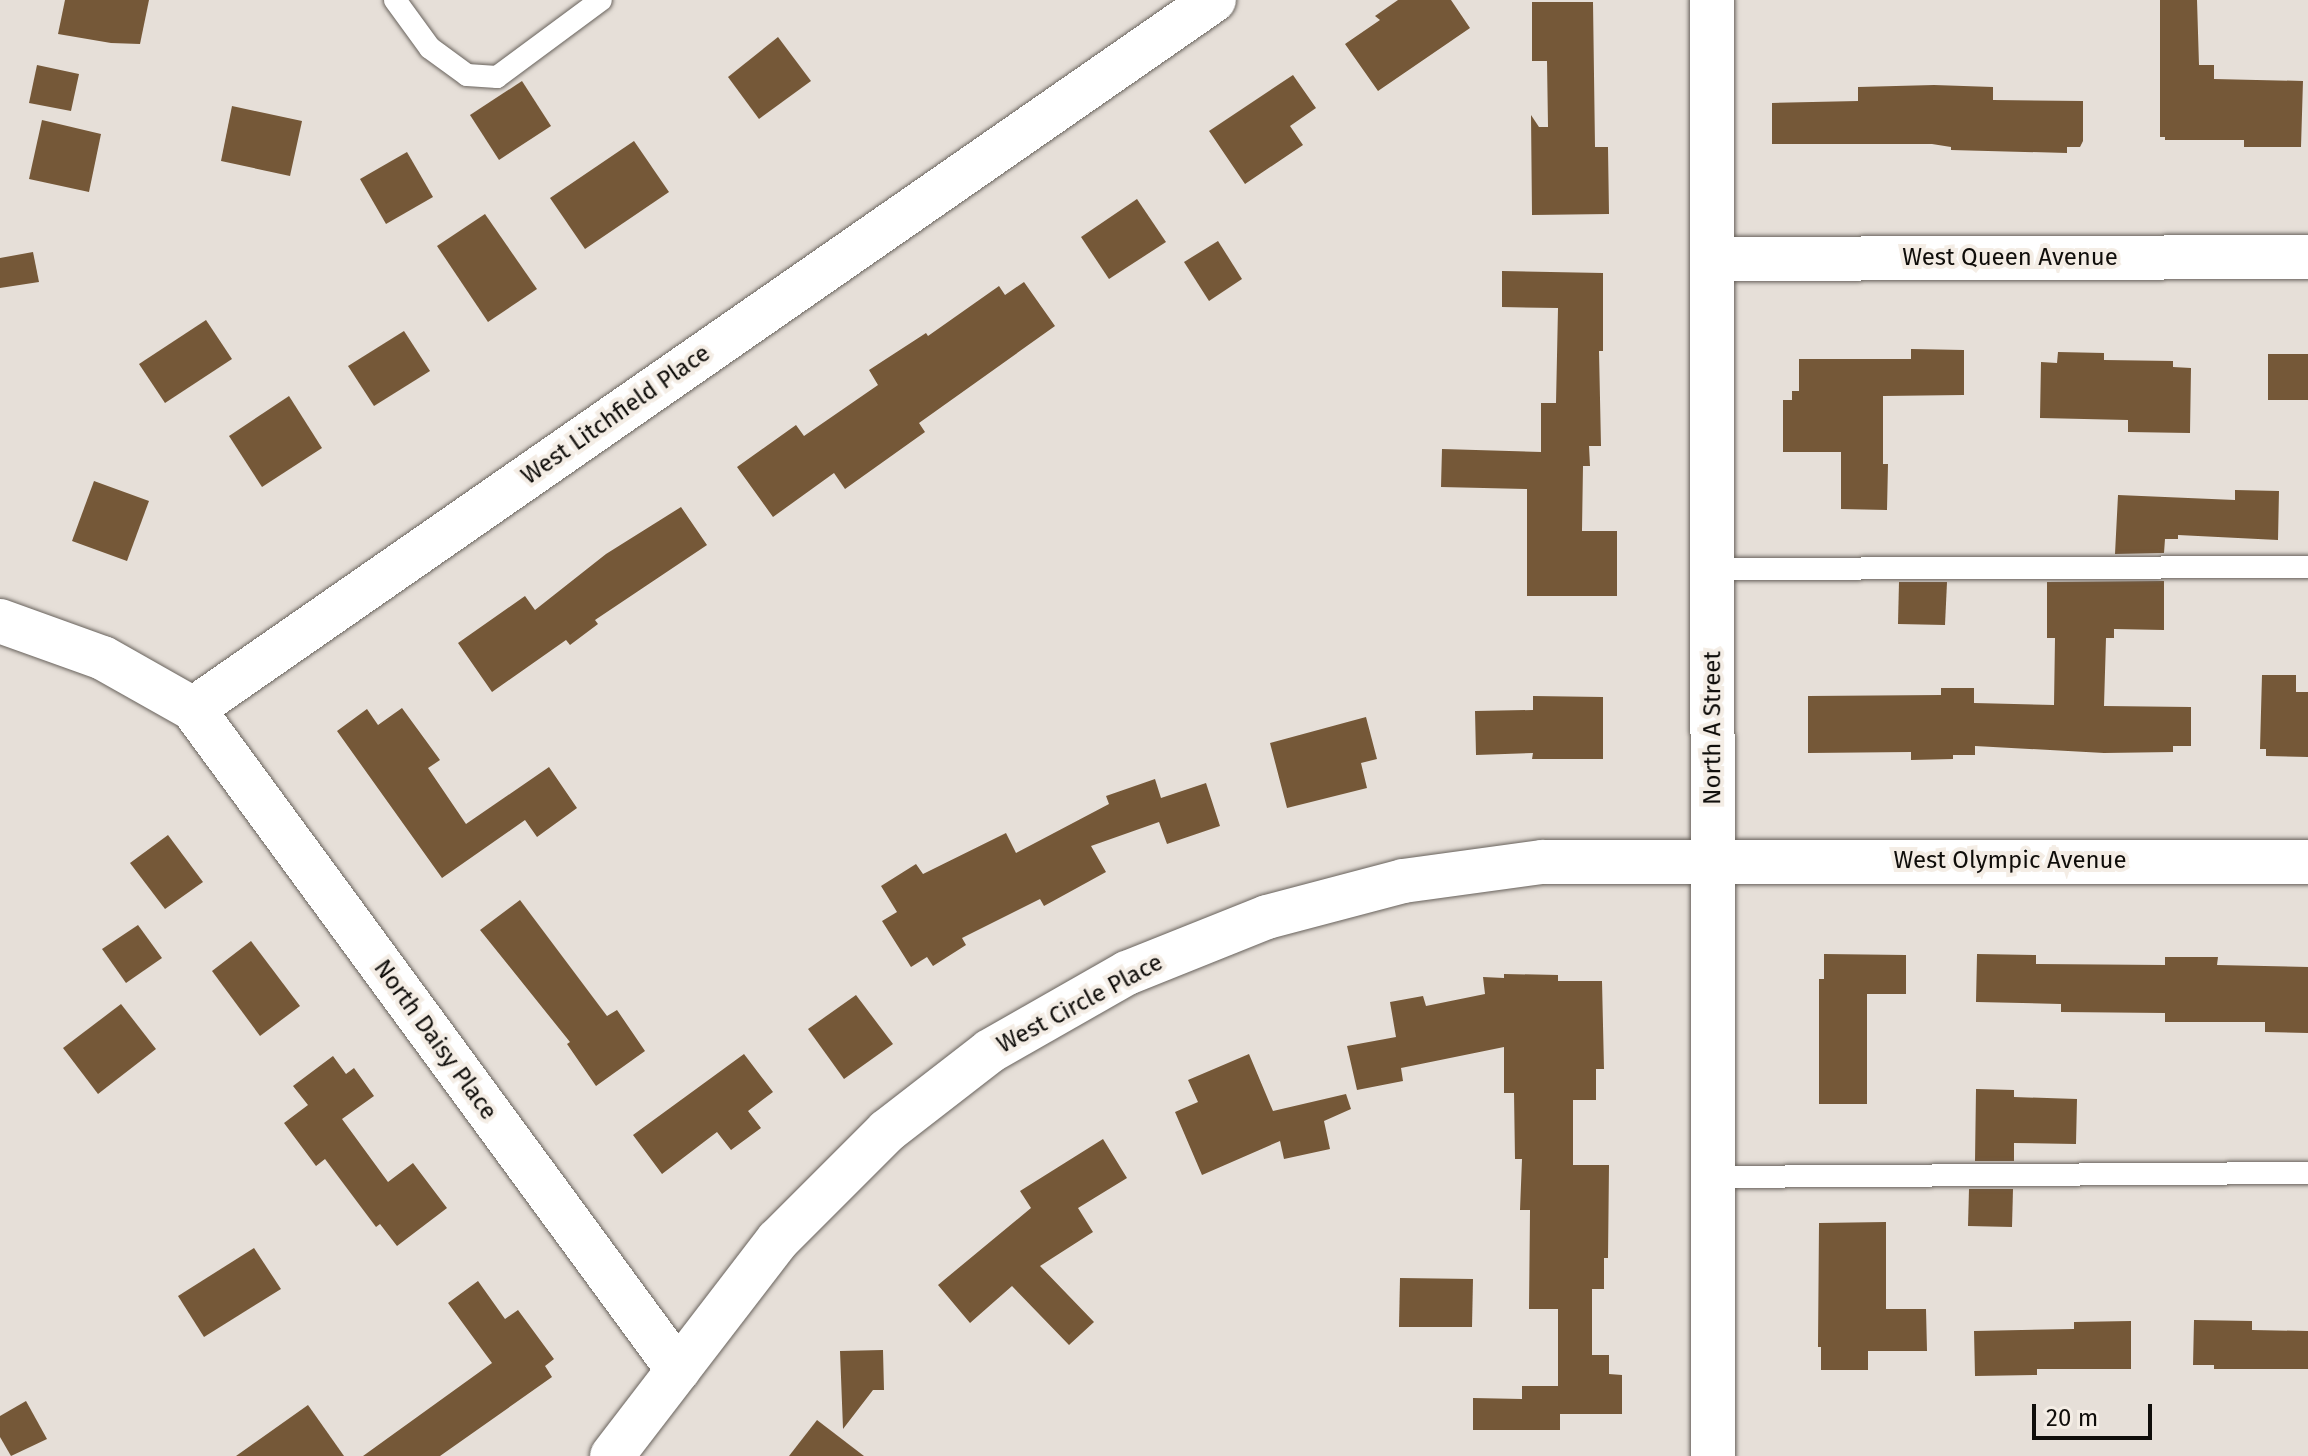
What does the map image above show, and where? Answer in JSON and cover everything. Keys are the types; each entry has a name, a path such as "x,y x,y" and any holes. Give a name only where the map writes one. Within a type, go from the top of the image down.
{"street":[{"name":"West Litchfield Place","path":"193,709 1214,0"},
{"name":"North A Street","path":"1712,0 1713,1456"},
{"name":"West Queen Avenue","path":"1713,259 2308,257"},
{"path":"0,621 103,658 193,709"},
{"name":"North Daisy Place","path":"193,709 678,1370"},
{"name":"West Olympic Avenue","path":"1713,860 2308,862"},
{"name":"West Circle Place","path":"612,1456 778,1240 887,1131 990,1051 1127,973 1267,917 1403,881 1542,862 1713,860"}],"lane":[{"path":"395,0 430,48 467,75 497,77 601,0"},
{"path":"1713,569 2308,567"},
{"path":"1713,1177 2308,1173"}],"building":[{"path":"65,0 149,0 140,44 111,43 58,34"},
{"path":"1398,0 1451,0 1470,28 1378,91 1345,44 1380,20 1375,16"},
{"path":"2160,0 2197,0 2199,65 2214,65 2214,79 2303,81 2301,147 2244,147 2244,140 2165,140 2165,137 2160,137"},
{"path":"1532,2 1593,2 1595,147 1608,147 1609,214 1532,215 1531,115 1539,127 1548,127 1547,61 1532,61"},
{"path":"778,37 811,81 759,119 728,77"},
{"path":"37,65 79,74 71,111 29,103"},
{"path":"1293,75 1316,108 1290,126 1303,145 1245,184 1209,131"},
{"path":"522,81 551,126 499,160 470,115"},
{"path":"1858,87 1993,87 1993,100 2083,101 2083,141 2080,147 2067,147 2067,153 1951,150 1951,147 1932,144 1772,144 1772,103 1858,101"},
{"path":"232,106 302,121 290,176 221,161"},
{"path":"42,120 101,134 89,192 29,179"},
{"path":"634,141 669,192 585,249 550,198"},
{"path":"407,152 433,197 386,224 360,179"},
{"path":"1137,199 1166,242 1109,279 1081,237"},
{"path":"485,214 537,289 488,322 437,246"},
{"path":"1218,241 1242,279 1209,301 1184,262"},
{"path":"33,252 39,282 0,288 0,258"},
{"path":"1502,271 1603,273 1603,351 1599,351 1601,446 1589,446 1590,466 1583,466 1582,531 1617,531 1617,596 1527,596 1527,489 1441,487 1442,449 1541,452 1541,403 1556,403 1558,308 1502,307"},
{"path":"1024,282 1055,326 919,423 925,432 845,489 834,473 773,517 737,467 796,425 804,436 878,385 869,370 926,333 928,336 999,286 1005,295"},
{"path":"206,320 232,359 165,403 139,364"},
{"path":"404,331 430,371 374,406 348,366"},
{"path":"1911,349 1964,350 1964,395 1883,396 1883,464 1888,464 1887,510 1841,509 1841,452 1783,452 1783,400 1792,400 1792,391 1799,391 1799,359 1911,359"},
{"path":"2058,352 2104,353 2104,360 2173,361 2173,367 2191,368 2190,433 2128,432 2128,420 2040,418 2041,362 2057,363"},
{"path":"2268,354 2308,354 2308,400 2268,400"},
{"path":"289,396 322,448 262,487 229,436"},
{"path":"94,481 149,501 127,561 72,541"},
{"path":"2235,490 2279,491 2278,540 2178,535 2178,539 2165,539 2164,553 2115,554 2118,495 2235,500"},
{"path":"681,507 707,545 595,620 598,624 570,645 566,640 492,692 458,643 525,596 535,610 606,554"},
{"path":"2164,581 2164,630 2114,629 2114,638 2106,638 2104,706 2191,707 2191,746 2173,746 2173,752 2104,753 1975,746 1975,755 1911,760 1911,752 1808,753 1808,696 1941,695 1941,688 1974,688 1974,703 2054,705 2055,638 2047,638 2047,582"},
{"path":"1899,582 1947,582 1945,625 1898,624"},
{"path":"2262,675 2296,675 2296,692 2308,692 2308,757 2266,756 2266,749 2260,749"},
{"path":"1533,696 1603,697 1603,759 1532,759 1533,753 1476,755 1475,711 1533,710"},
{"path":"402,708 440,760 428,768 466,824 549,767 577,808 537,837 525,820 442,878 337,731 367,709 378,725"},
{"path":"1366,717 1377,759 1361,763 1367,788 1287,808 1270,743"},
{"path":"1155,779 1161,798 1206,783 1220,826 1167,844 1159,822 1091,846 1106,872 1044,906 1040,899 962,938 966,945 933,966 927,957 911,967 882,921 897,912 881,886 916,864 923,874 1006,833 1016,853 1109,804 1106,796"},
{"path":"168,835 203,882 165,909 130,863"},
{"path":"520,900 607,1016 617,1010 645,1051 596,1086 567,1044 570,1042 480,930"},
{"path":"138,925 162,958 126,983 102,949"},
{"path":"251,941 300,1006 260,1036 212,971"},
{"path":"1824,954 1906,955 1906,994 1867,994 1867,1104 1819,1104 1819,979 1824,979"},
{"path":"1977,954 2036,955 2036,964 2165,965 2165,957 2218,957 2217,965 2308,967 2308,1033 2265,1032 2265,1022 2165,1022 2165,1013 2061,1012 2061,1004 1976,1002"},
{"path":"1504,974 1558,975 1558,981 1602,981 1604,1069 1596,1069 1596,1100 1573,1100 1573,1165 1609,1165 1608,1258 1604,1258 1604,1289 1592,1289 1592,1355 1609,1355 1609,1374 1622,1375 1622,1414 1560,1414 1560,1430 1473,1430 1473,1398 1522,1399 1522,1386 1558,1386 1558,1309 1529,1309 1530,1210 1520,1210 1522,1159 1515,1159 1514,1093 1504,1093 1504,1047 1401,1068 1403,1081 1357,1090 1347,1046 1396,1037 1390,1002 1423,996 1426,1006 1485,994 1483,977 1504,978"},
{"path":"856,995 893,1044 844,1079 808,1029"},
{"path":"121,1004 156,1049 98,1094 63,1048"},
{"path":"744,1054 773,1092 748,1111 761,1128 731,1150 717,1132 662,1174 633,1135"},
{"path":"1249,1054 1273,1111 1346,1094 1351,1109 1324,1121 1330,1149 1284,1159 1280,1141 1202,1175 1175,1112 1198,1102 1188,1080"},
{"path":"333,1056 346,1074 354,1068 374,1096 342,1119 388,1182 413,1163 447,1208 397,1246 380,1224 376,1227 325,1159 316,1166 284,1123 308,1105 293,1086"},
{"path":"1976,1089 2014,1090 2014,1097 2077,1099 2076,1144 2014,1143 2014,1161 1975,1161"},
{"path":"1103,1139 1127,1178 1078,1208 1093,1232 1040,1266 1094,1322 1069,1345 1012,1286 970,1323 938,1285 1031,1208 1020,1191"},
{"path":"1969,1189 2013,1189 2012,1227 1968,1226"},
{"path":"1886,1222 1886,1309 1926,1309 1927,1351 1868,1351 1868,1370 1821,1370 1821,1347 1818,1347 1819,1223"},
{"path":"254,1248 281,1289 204,1337 178,1296"},
{"path":"1400,1278 1473,1279 1472,1327 1399,1327"},
{"path":"478,1281 505,1319 518,1310 554,1359 545,1366 552,1377 440,1456 363,1456 492,1363 448,1303"},
{"path":"2194,1320 2252,1321 2252,1330 2308,1331 2308,1369 2214,1369 2214,1365 2193,1365"},
{"path":"2131,1321 2131,1369 2037,1369 2037,1375 1975,1376 1974,1331 2074,1329 2074,1322"},
{"path":"883,1350 884,1390 873,1390 843,1429 840,1351"},
{"path":"26,1401 47,1439 11,1456 0,1437 0,1416"},
{"path":"308,1405 344,1456 236,1456"},
{"path":"817,1420 864,1456 789,1456"}]}
